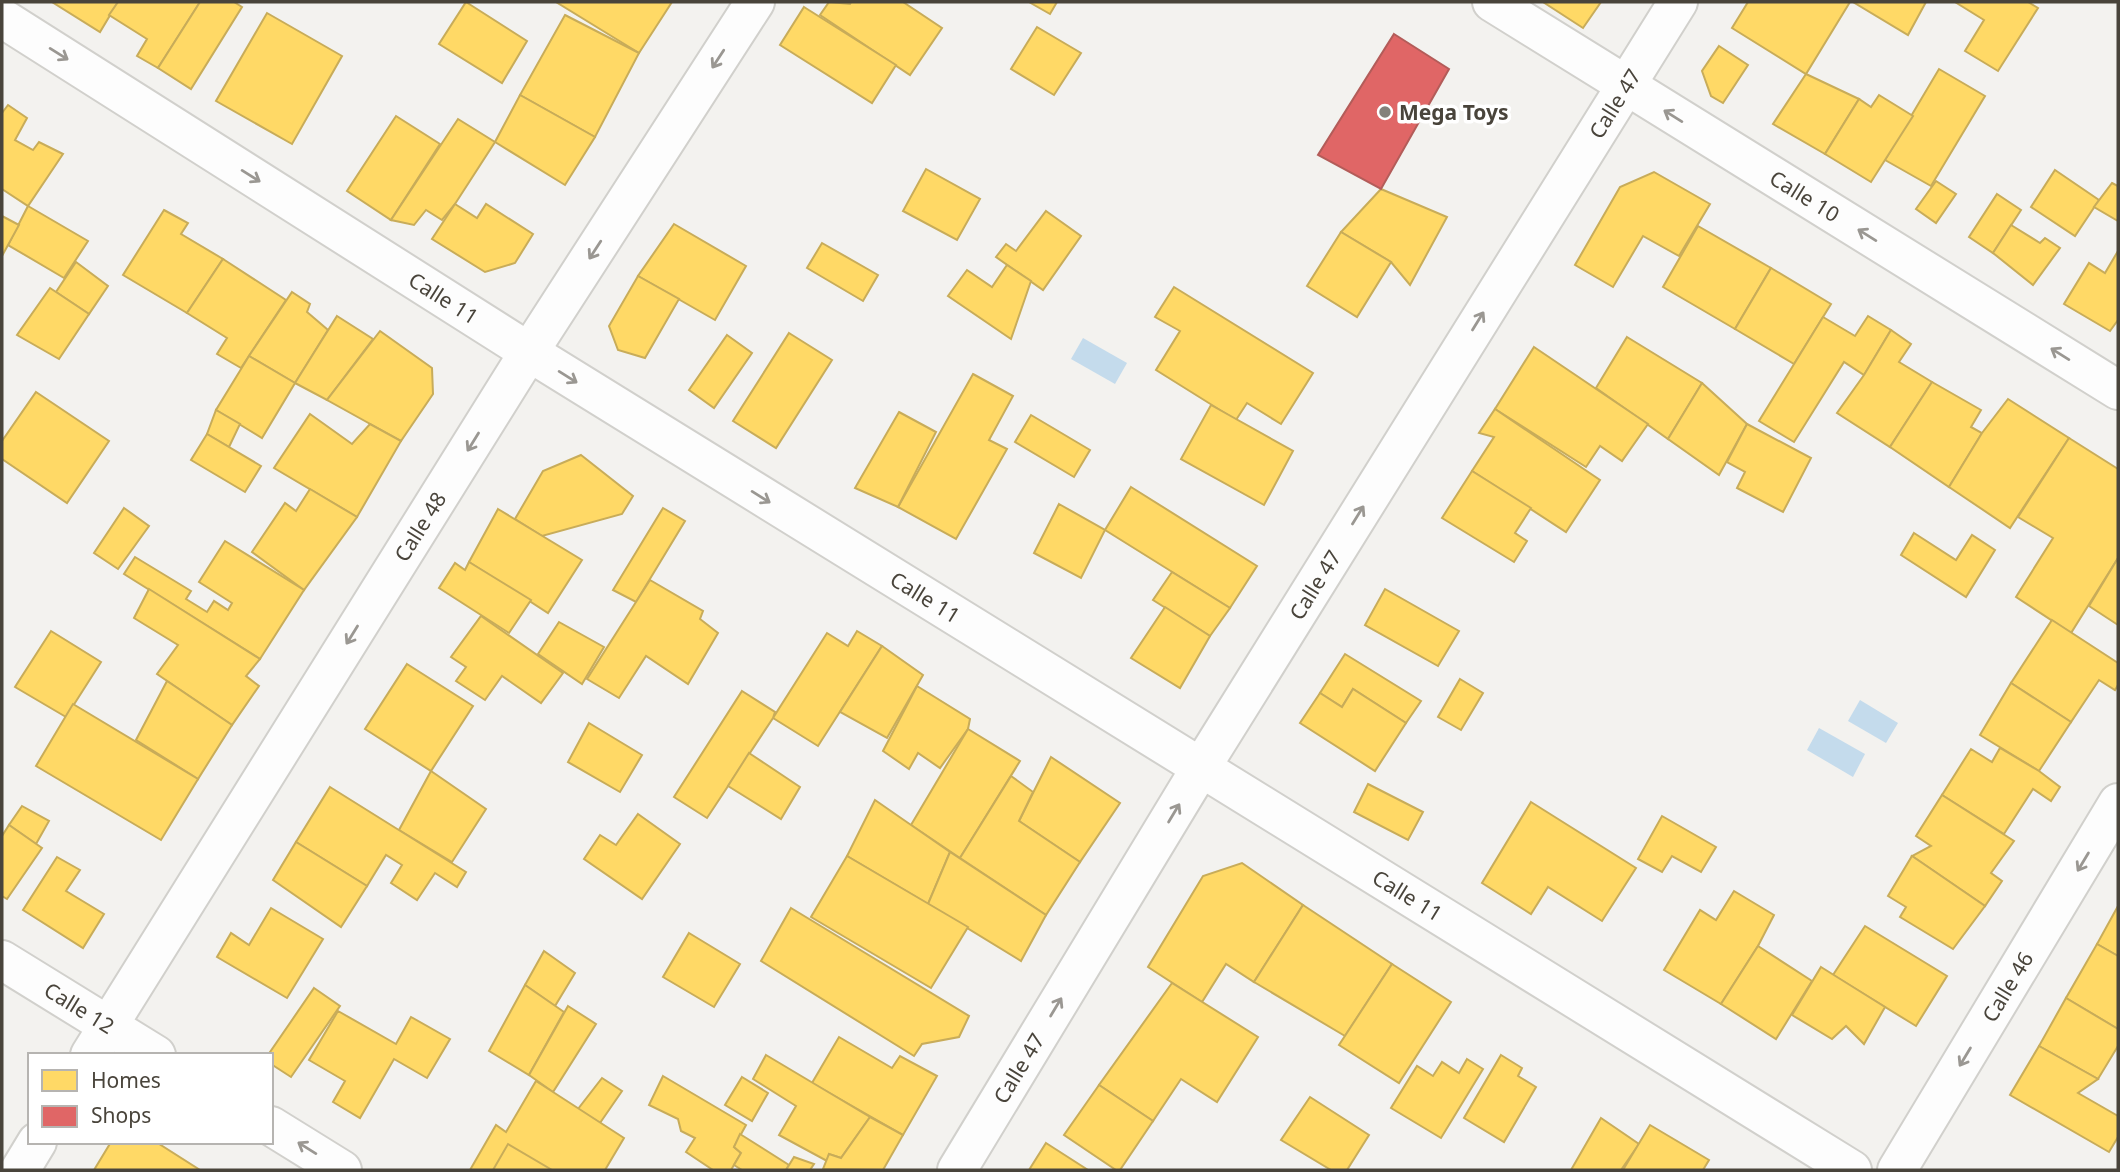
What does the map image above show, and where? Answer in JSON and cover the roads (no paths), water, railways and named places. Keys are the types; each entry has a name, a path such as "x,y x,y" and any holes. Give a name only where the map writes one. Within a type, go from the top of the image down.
{"street":[{"name":"Calle 48","path":"99,1040 529,352 755,2"},
{"name":"Calle 10","path":"1492,2 2118,390"},
{"name":"Calle 47","path":"957,1170 1200,769 1678,2"},
{"name":"Calle 11","path":"2,18 529,352 1852,1170"},
{"name":"Calle 46","path":"1897,1170 2118,803"},
{"name":"Calle 12","path":"2,960 99,1040 148,1053"},
{"path":"273,1127 342,1170"},
{"path":"20,1170 36,1144"}],"water":[{"path":"1083,338 1127,363 1115,384 1071,359"},
{"path":"1860,700 1898,723 1886,743 1848,721"},
{"path":"1819,728 1865,754 1853,777 1807,750"}],"place":[{"name":"Mega Toys","path":"1385,112"}]}
